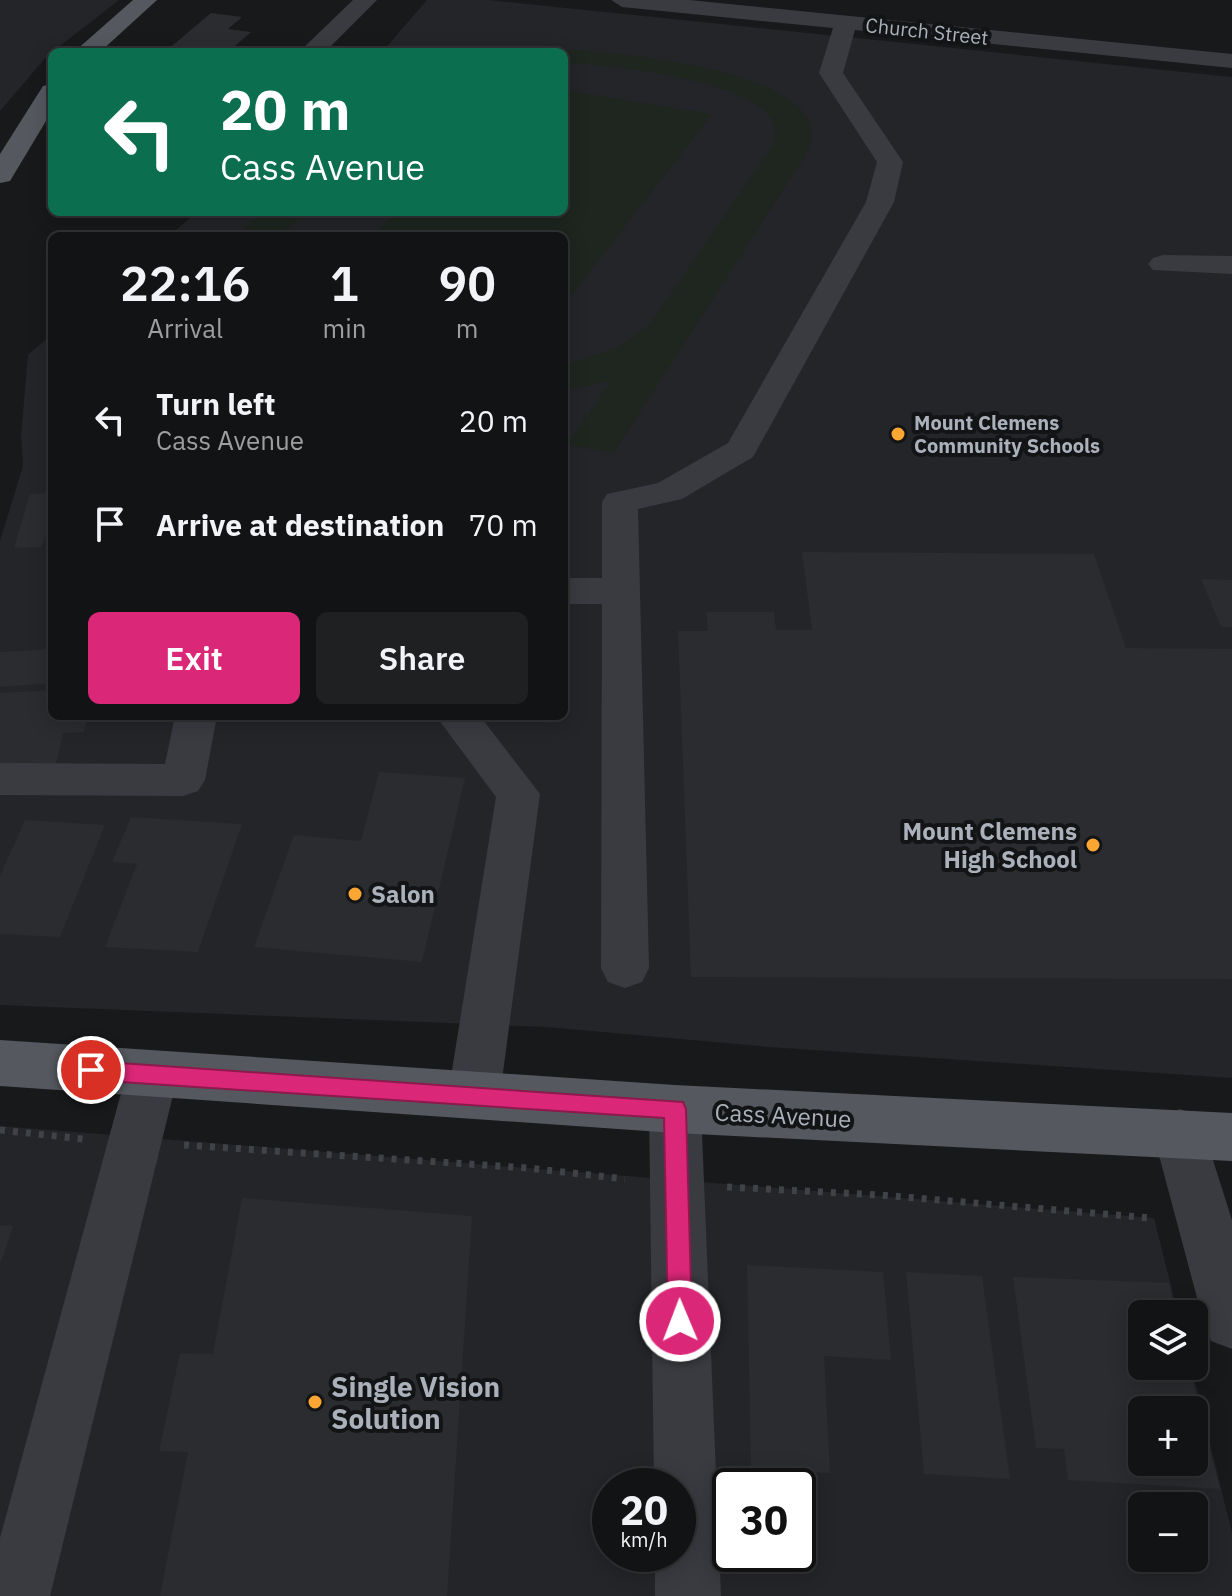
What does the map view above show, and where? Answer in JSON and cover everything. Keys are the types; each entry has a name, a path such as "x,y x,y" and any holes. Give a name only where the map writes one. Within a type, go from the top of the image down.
{"main road":[{"path":"91,48 146,0"},
{"path":"0,175 9,144 48,96"},
{"name":"Cass Avenue","path":"0,1063 675,1109 1206,1135"}],"street":[{"path":"315,48 366,0"},
{"name":"Church Street","path":"622,0 1232,61"},
{"path":"625,968 620,502 669,491 741,450 880,202 890,162 831,73 846,23"},
{"path":"1163,264 1232,265"},
{"path":"568,591 621,591"},
{"path":"0,779 183,780 195,720"},
{"path":"460,720 518,794 474,1095"},
{"path":"17,1596 152,1075"},
{"path":"675,1109 688,1596"},
{"path":"1206,1135 1205,1223 1232,1320"}],"path":[{"path":"0,1130 134,1144 528,1168 677,1184 880,1195 1205,1223"}],"shaded area":[{"path":"0,0 119,0 57,48 48,48 48,55 0,111"},
{"name":"Mount Clemens Community Schools","path":"427,0 488,0 1232,77 1232,1078 769,1047 547,1027 0,1005 0,541 23,466 21,436 28,355 48,338 48,720 568,720 568,232 174,232 192,216 568,216 568,48 385,48"},
{"path":"568,50 671,61 718,71 762,85 794,104 811,127 805,156 613,454 568,444 611,381 568,390 568,364 619,347 650,324 770,150 775,127 760,108 733,93 696,81 617,67 568,63"},
{"path":"568,91 712,114 568,300 568,232 376,232 392,216 568,216"},
{"path":"259,216 301,216 283,232 241,232"},
{"path":"0,1126 1154,1218 1174,1300 1128,1300 1128,1380 1194,1380 1198,1396 1128,1396 1128,1476 1208,1476 1208,1435 1232,1533 1232,1596 0,1596"}],"building":[{"path":"211,13 242,17 228,29 251,32 235,46 258,48 169,48"},
{"path":"48,493 48,530 41,547 14,548 30,494"},
{"path":"802,552 1094,554 1126,648 1232,649 1232,979 691,977 678,631 708,631 706,612 774,612 776,630 812,630"},
{"path":"1201,579 1232,580 1232,627 1221,627"},
{"path":"48,649 48,683 0,687 0,652"},
{"path":"48,690 48,720 87,720 84,732 63,733 56,764 0,766 0,693"},
{"name":"Salon","path":"379,772 465,778 422,962 254,947 294,835 361,841"},
{"path":"131,817 242,824 198,952 105,947 137,864 112,862"},
{"path":"25,820 105,825 60,937 0,934 0,876"},
{"name":"Single Vision Solution","path":"242,1198 472,1216 447,1596 160,1596 188,1452 159,1451 180,1353 213,1354"},
{"path":"0,1225 13,1226 1,1262 0,1262"},
{"path":"747,1265 883,1272 891,1360 824,1356 830,1473 816,1472 816,1468 751,1468"},
{"path":"906,1272 982,1276 1010,1479 924,1474"},
{"path":"1013,1277 1169,1283 1173,1300 1128,1300 1128,1380 1193,1380 1197,1396 1128,1396 1128,1476 1208,1476 1208,1441 1220,1489 1068,1480 1064,1449 1036,1448"}],"place":[{"name":"Mount Clemens Community Schools","path":"898,434"},
{"name":"Mount Clemens High School","path":"1093,845"},
{"name":"Salon","path":"355,894"},
{"name":"Single Vision Solution","path":"315,1402"}],"route":[{"path":"91,1070 675,1109 680,1321"}]}
